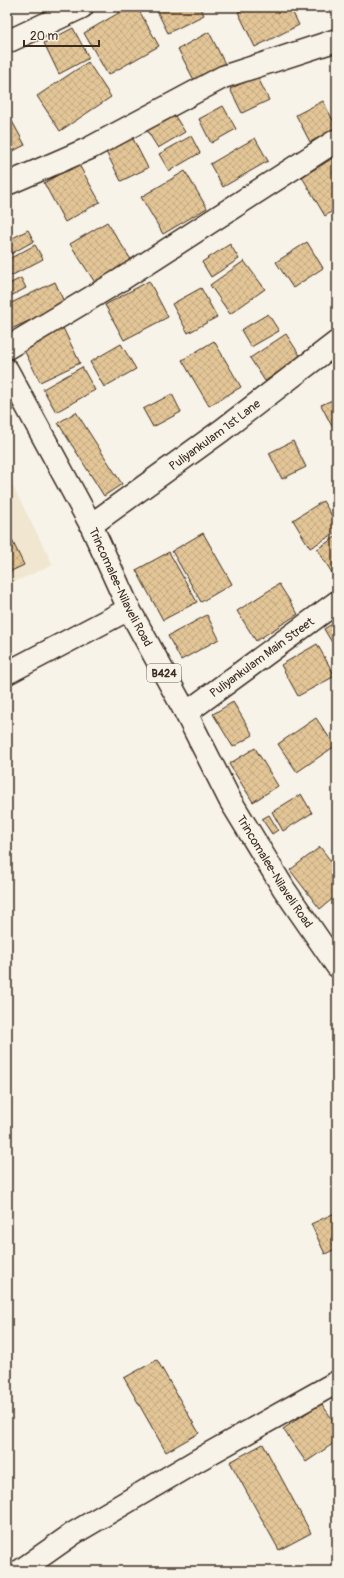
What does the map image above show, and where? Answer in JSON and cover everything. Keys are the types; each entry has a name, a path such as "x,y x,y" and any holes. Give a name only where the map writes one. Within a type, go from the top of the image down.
{"street":[{"path":"7,42 82,7"},
{"path":"7,184 90,148 223,77 337,40"},
{"path":"7,348 119,282 337,140"},
{"name":"Puliyankulam 1st Lane","path":"91,525 221,431 337,342"},
{"name":"Trincomalee-Nilaveli Road","path":"7,370 91,525 129,609 186,713 230,800 284,889 337,966"},
{"name":"Puliyankulam Main Street","path":"186,713 337,602"},
{"path":"7,674 129,609"},
{"path":"20,1571 74,1533 198,1460 337,1382"}],"shaded area":[{"path":"7,475 53,565 7,585"}],"building":[{"path":"129,7 137,7 159,46 108,75 84,33"},
{"path":"155,7 200,7 204,15 168,33"},
{"path":"249,7 290,7 299,25 255,47 238,12"},
{"path":"73,28 89,58 59,74 44,43"},
{"path":"209,32 227,68 196,84 178,49"},
{"path":"88,62 111,97 60,131 37,96"},
{"path":"257,76 269,100 242,113 230,89"},
{"path":"323,101 337,128 310,142 296,115"},
{"path":"223,106 236,129 211,143 199,119"},
{"path":"7,112 25,145 7,154"},
{"path":"173,113 185,132 158,148 146,129"},
{"path":"191,136 200,153 169,171 159,154"},
{"path":"132,137 148,168 121,181 105,150"},
{"path":"255,138 268,161 223,187 210,164"},
{"path":"333,158 337,164 337,208 325,216 302,177"},
{"path":"78,163 100,202 65,222 44,183"},
{"path":"185,171 207,208 163,234 141,197"},
{"path":"107,222 132,261 96,284 70,244"},
{"path":"28,230 34,241 7,256 7,241"},
{"path":"307,242 323,268 293,288 276,262"},
{"path":"230,244 239,259 211,277 202,262"},
{"path":"35,245 43,259 9,277 7,273 7,260"},
{"path":"244,261 265,289 230,314 210,285"},
{"path":"21,278 26,288 7,298 7,285"},
{"path":"149,281 168,317 124,340 105,305"},
{"path":"55,282 65,304 9,330 7,326 7,305"},
{"path":"201,288 217,317 188,333 172,304"},
{"path":"268,314 279,331 251,347 241,330"},
{"path":"63,328 80,363 40,382 23,348"},
{"path":"286,334 301,357 265,381 250,358"},
{"path":"214,341 241,387 209,406 182,360"},
{"path":"121,344 136,369 104,387 90,362"},
{"path":"82,367 95,390 56,412 43,389"},
{"path":"172,394 181,412 153,427 143,409"},
{"path":"337,398 337,436 321,405"},
{"path":"76,412 122,484 104,496 58,423"},
{"path":"293,441 306,467 282,479 269,453"},
{"path":"323,501 337,524 337,532 310,548 293,520"},
{"path":"7,530 24,565 7,573"},
{"path":"203,533 232,584 201,602 172,551"},
{"path":"337,536 337,579 336,579 317,549"},
{"path":"169,552 197,602 163,620 136,570"},
{"path":"279,584 298,614 256,641 237,611"},
{"path":"207,615 219,639 181,660 168,636"},
{"path":"337,621 337,651 324,629"},
{"path":"317,644 335,676 298,696 281,665"},
{"path":"233,702 253,735 233,747 213,714"},
{"path":"316,718 335,746 297,772 278,744"},
{"path":"255,748 278,786 253,802 229,764"},
{"path":"301,794 312,813 283,831 272,812"},
{"path":"269,815 278,830 272,834 262,819"},
{"path":"320,847 337,869 337,895 320,909 290,870"},
{"path":"337,1212 337,1248 325,1254 311,1224"},
{"path":"157,1360 199,1433 166,1452 124,1378"},
{"path":"321,1403 337,1426 337,1441 306,1462 283,1429"},
{"path":"263,1444 311,1533 279,1550 230,1462"}]}
